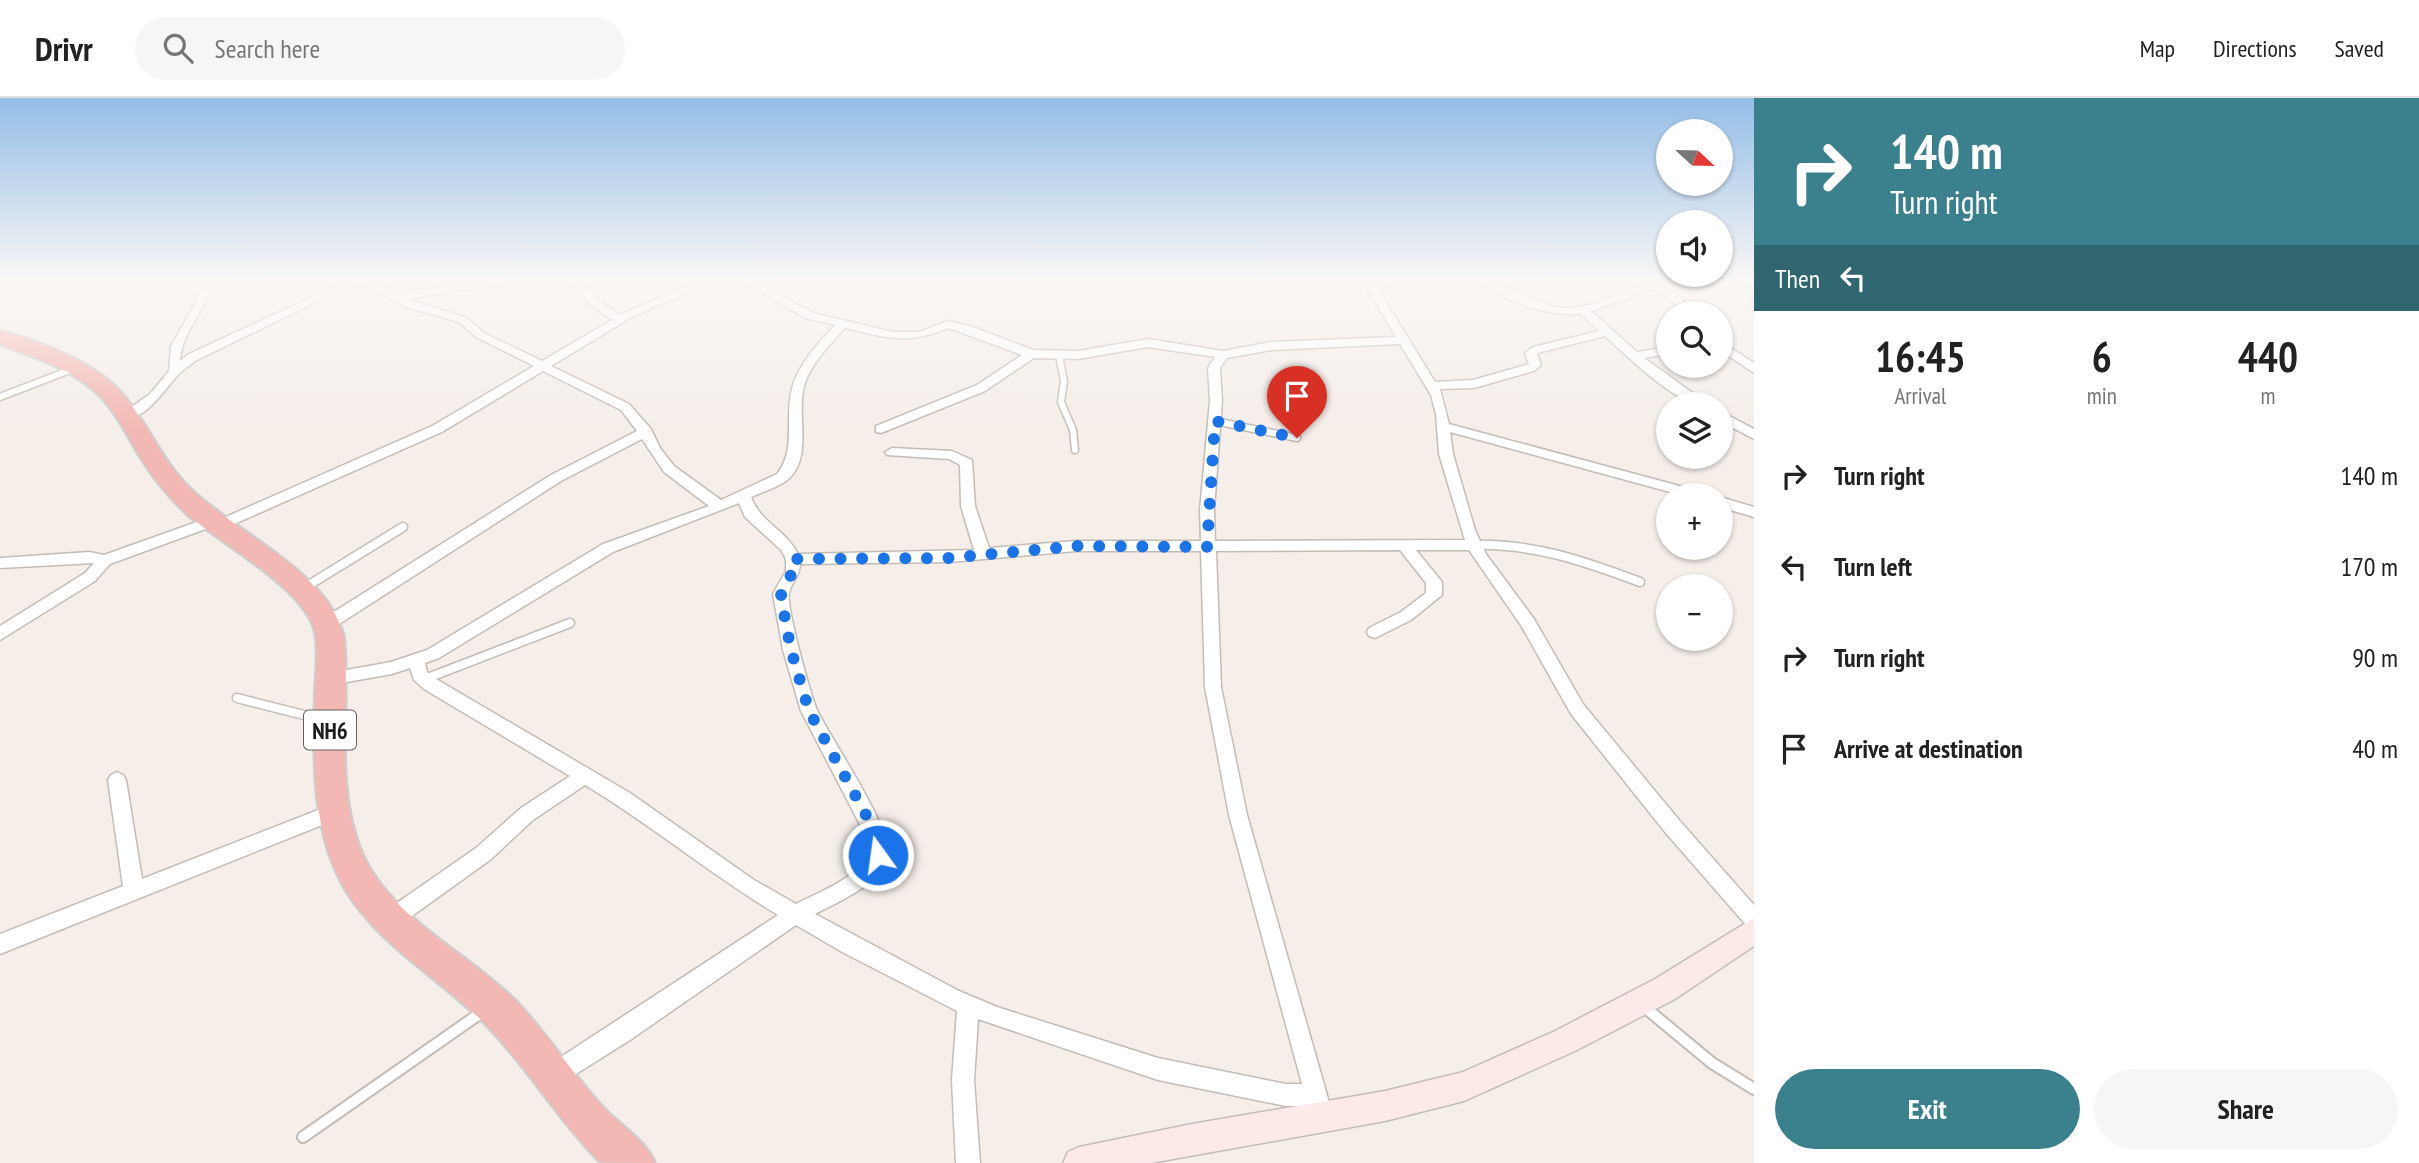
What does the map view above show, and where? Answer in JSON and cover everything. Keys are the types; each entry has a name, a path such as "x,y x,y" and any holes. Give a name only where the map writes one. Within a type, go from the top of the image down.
{"highway":[{"name":"NH6","path":"0,337 75,368 103,387 127,416 167,478 216,523 304,588 327,624 330,751 336,811 344,852 360,886 391,919 493,1005 531,1046 589,1125 634,1163"}],"street":[{"path":"175,372 173,352 186,330"},
{"path":"127,416 154,397 175,372 193,357 248,330"},
{"path":"474,330 625,407 639,420 662,461 682,481 720,506"},
{"path":"0,634 90,576 105,560 216,523 437,429 604,330"},
{"path":"330,679 392,668 433,654 608,548 720,506 782,477 794,454 794,408 798,386 813,359 837,330"},
{"path":"872,330 906,336 920,335 933,330"},
{"path":"967,330 1031,354 1059,356 1148,343 1223,355 1271,346 1402,340"},
{"path":"1396,330 1440,403 1446,454 1472,545 1528,623 1577,709 1664,817 1754,919"},
{"path":"1604,330 1633,356 1685,392"},
{"path":"1431,386 1474,384 1530,368 1536,361 1531,352 1537,349 1607,332"},
{"path":"1633,356 1656,353"},
{"path":"881,429 981,388 1031,354"},
{"path":"1733,354 1754,369"},
{"path":"1223,355 1214,368 1215,421 1207,547 1213,687 1238,815 1319,1106"},
{"path":"1733,423 1754,435"},
{"path":"1443,426 1656,484"},
{"path":"327,624 556,478 646,432"},
{"path":"892,452 952,455 967,463 968,506 982,554"},
{"path":"552,1076 796,914 852,884 871,868 878,855 878,842 872,826 809,711 791,650 781,594 793,571 793,559 787,547 750,514 743,495"},
{"path":"1733,506 1754,512"},
{"path":"1375,632 1406,616 1434,595 1434,582 1404,545"},
{"path":"793,559 950,558 1076,546 1472,545"},
{"path":"0,563 89,557 105,560"},
{"path":"416,661 420,675 425,680 456,701 624,799 747,886 851,946 968,1004 997,1017 1158,1069 1286,1095 1319,1106"},
{"path":"391,919 483,855 527,814 584,776"},
{"path":"117,780 134,892"},
{"path":"0,944 336,811"},
{"path":"1079,1163 1192,1139 1319,1106 1385,1107 1464,1086 1565,1041 1639,1003 1754,931"},
{"path":"968,1004 962,1080 968,1163"}],"lane":[{"path":"1059,356 1064,381 1061,402 1073,430 1075,450"},
{"path":"0,397 75,368"},
{"path":"1215,421 1297,438"},
{"path":"304,588 403,527"},
{"path":"1472,545 1507,542 1535,546 1640,582"},
{"path":"425,680 570,623"},
{"path":"237,698 330,721"},
{"path":"1639,1003 1712,1063 1754,1089"},
{"path":"303,1137 493,1005"}],"route":[{"path":"878,855 878,842 872,826 809,711 791,650 781,594 793,571 793,559 950,558 1076,546 1207,547 1215,421 1297,438"}]}
